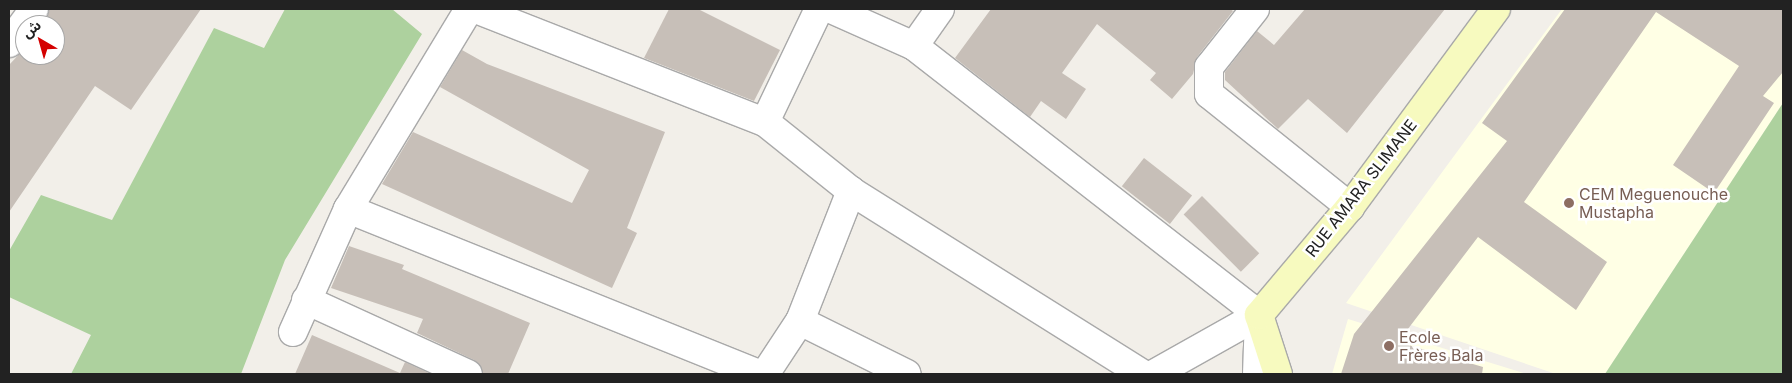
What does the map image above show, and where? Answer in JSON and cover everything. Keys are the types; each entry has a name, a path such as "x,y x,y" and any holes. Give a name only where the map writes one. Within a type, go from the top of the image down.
{"street":[{"path":"9,43 34,9"},
{"path":"292,332 348,209 469,9"},
{"path":"476,9 764,122 851,191 1143,374"},
{"path":"764,122 819,9"},
{"path":"831,9 914,46 1259,315 1278,374"},
{"path":"914,46 940,9"},
{"path":"1255,9 1209,67 1209,94 1350,207"},
{"name":"RUE AMARA SLIMANE","path":"1259,315 1350,207 1496,9"},
{"path":"765,374 800,321 851,191"},
{"path":"348,209 758,374"},
{"path":"306,300 468,374"},
{"path":"1154,374 1259,315"},
{"path":"1257,374 1259,315"},
{"path":"800,321 907,374"}],"shaded area":[{"name":"CEM Meguenouche Mustapha","path":"1562,9 1783,9 1783,103 1605,374 1556,374 1346,303"},
{"name":"Ecole Frères Bala","path":"1348,319 1527,374 1332,374"}],"green space":[{"path":"285,9 392,9 422,34 285,260 241,374 71,374 91,335 9,297 9,251 41,195 112,220 214,28 264,48"},
{"path":"1783,103 1783,374 1605,374"}],"building":[{"path":"49,9 201,9 131,110 95,86 9,212 9,65 15,59 15,65 65,65 65,15 46,15"},
{"path":"669,9 698,9 780,50 754,101 644,58"},
{"path":"991,9 1230,9 1233,11 1197,57 1193,74 1172,99 1150,80 1156,73 1097,24 1062,73 1086,89 1066,119 1041,101 1030,117 955,58"},
{"path":"1305,9 1445,9 1347,133 1308,99 1278,129 1225,80 1225,72 1257,31 1274,45"},
{"path":"1565,9 1783,9 1783,72 1763,96 1774,103 1714,193 1673,165 1739,66 1656,12 1524,202 1607,262 1576,310 1478,237 1398,342 1483,367 1482,374 1341,374 1354,334 1507,141 1482,123"},
{"path":"462,50 487,64 665,132 627,228 637,233 612,288 382,184 413,132 572,203 589,170 440,87"},
{"path":"1144,158 1192,196 1170,224 1122,186"},
{"path":"1202,196 1259,253 1241,272 1184,214"},
{"path":"349,246 404,265 402,269 530,323 508,374 483,374 474,360 417,333 423,319 331,288"},
{"path":"312,335 400,373 405,362 431,374 295,374"}],"place":[{"name":"CEM Meguenouche Mustapha","path":"1569,203"},
{"name":"Ecole Frères Bala","path":"1389,346"}]}
